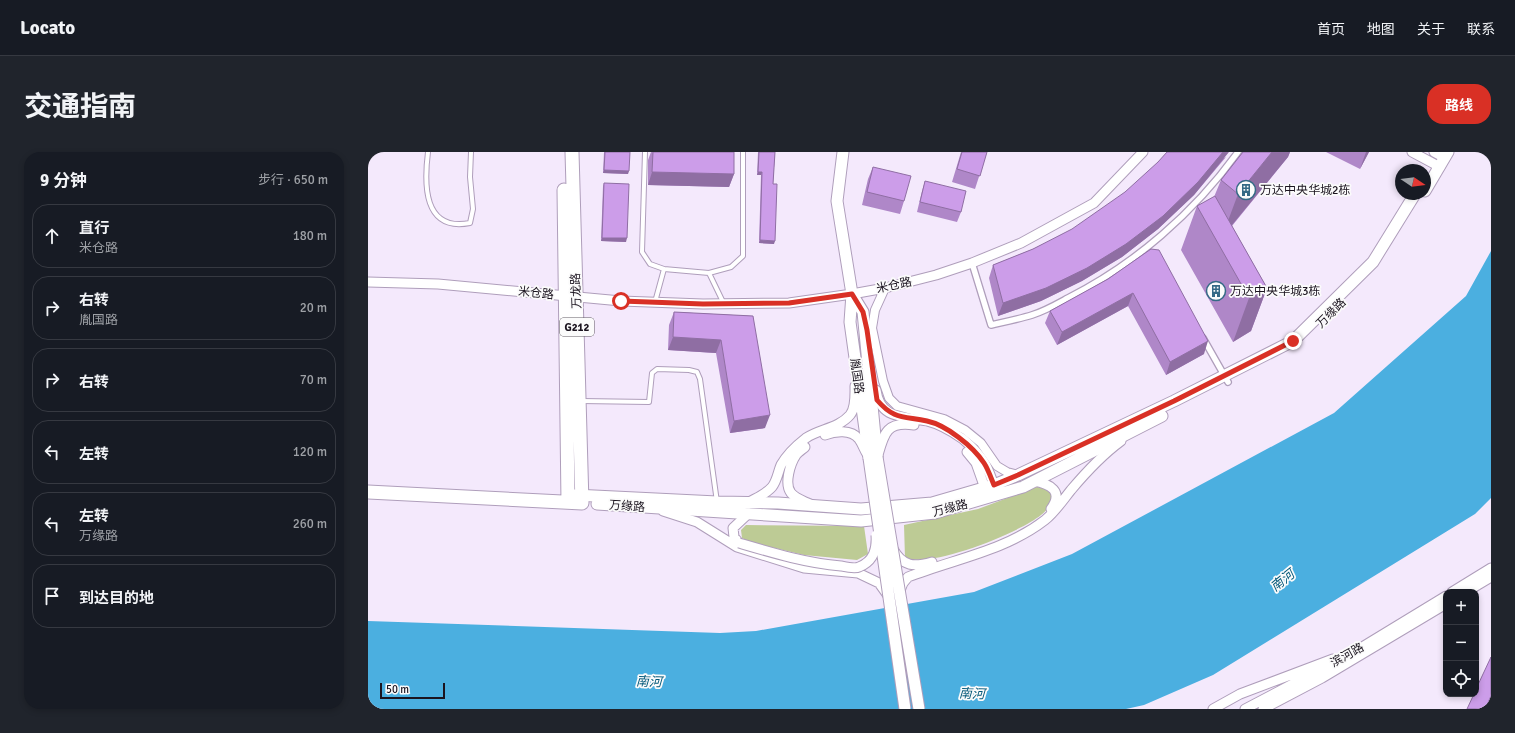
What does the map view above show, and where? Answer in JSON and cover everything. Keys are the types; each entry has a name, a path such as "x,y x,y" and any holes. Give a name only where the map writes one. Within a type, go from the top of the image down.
{"highway":[{"name":"万龙路","path":"564,152 571,296 579,400 582,499"},
{"name":"万龙路","path":"568,498 572,152"},
{"name":"万缘路","path":"368,484 582,499"},
{"name":"万缘路","path":"368,492 568,498"}],"main road":[{"name":"胤国路","path":"842,152 837,201 852,294 850,322 873,457"},
{"path":"1431,170 1440,157"},
{"path":"1431,177 1440,157"},
{"name":"万缘路","path":"582,499 653,508 749,508 778,503 861,509 932,503 992,491 1023,487 1142,426 1293,341 1373,262 1411,200"},
{"name":"万缘路","path":"582,499 717,502 749,508 861,521 935,513 992,491 1018,475 1174,401 1298,346 1379,266 1419,200"},
{"name":"胤国路","path":"852,294 863,312 873,457"},
{"path":"873,457 892,546 894,595 919,709"},
{"path":"873,457 894,595 906,709"}],"street":[{"name":"米仓路","path":"368,282 438,284 654,302 724,304 789,303 852,294 885,288 936,275 972,263 1020,243 1094,202 1143,152"},
{"path":"972,263 991,325 1033,315 1055,305 1096,282 1152,243 1172,226 1206,192 1238,152"},
{"path":"1412,152 1440,157"},
{"path":"1152,243 1156,250"},
{"path":"885,288 875,310 872,328 883,381 889,398 897,406 944,419 965,430 981,443 997,466 1007,472 1018,475"},
{"path":"863,312 877,400 884,408 895,416 928,421 951,431 963,440 984,462 992,491"},
{"path":"850,322 855,394 850,415 838,424 807,437 792,450 782,464 772,488 749,508 733,528 734,537 738,545 788,558 822,564 858,568 870,560 875,554 876,541 873,457 883,436 891,427 904,423 929,427 949,437 962,446 976,463 992,491"},
{"path":"1201,334 1226,379"},
{"path":"892,546 898,557 906,564 918,565 967,554 1017,538 1046,519 1090,468 1106,452 1142,426"},
{"path":"816,506 796,498 791,493 788,486 789,472 796,455 810,442 834,432 848,432 859,438 873,457"},
{"path":"653,508 697,522 738,545 804,568 858,572 879,583 894,595 908,577 1001,543 1047,514 1055,503 1056,495 1053,487 1046,483 1034,481"},
{"path":"1457,589 1491,568"},
{"path":"1471,589 1491,577"},
{"name":"滨河路","path":"1246,709 1354,652 1443,598"},
{"name":"滨河路","path":"1263,709 1322,678 1443,606"},
{"path":"1213,709 1240,694 1316,664 1354,652"}],"lane":[{"path":"428,152 428,202 436,214 448,223 460,225 470,223 473,209 470,177 471,152"},
{"path":"645,152 642,252 650,264 664,269 709,273 731,267 743,256 743,152"},
{"path":"654,302 664,269"},
{"path":"709,273 724,304"},
{"path":"579,400 649,402 652,373 657,369 689,370 697,372 700,379 717,502"}],"green space":[{"path":"1037,487 1047,488 1052,494 1052,504 1042,514 1014,531 954,554 918,560 905,558 904,525 978,509"},
{"path":"746,525 864,526 868,554 857,560 804,555 750,542 742,538 741,530"}],"water":[{"name":"南河","path":"1491,251 1491,498 1475,514 1213,675 1144,705 1126,709 368,709 368,621 720,633 756,631 974,592 1072,554 1334,413 1466,296"}],"building":[{"path":"605,152 630,152 629,171 604,170"},
{"path":"653,152 734,152 734,174 652,172"},
{"path":"759,152 775,152 773,184 777,184 775,241 760,240 762,172 758,172"},
{"path":"962,152 987,152 980,176 957,169"},
{"path":"1167,152 1223,152 1198,182 1163,216 1126,244 1087,268 1046,288 1003,303 993,265 1033,249 1072,229 1125,192"},
{"path":"1243,152 1272,152 1238,194 1221,180"},
{"path":"873,167 911,176 904,201 867,192"},
{"path":"925,181 966,191 961,212 920,202"},
{"path":"604,183 629,184 627,238 602,238"},
{"path":"1215,196 1267,288 1249,298 1197,206"},
{"path":"1151,249 1159,250 1208,341 1170,362 1133,293 1062,332 1050,311 1108,279"},
{"path":"674,312 753,316 770,415 734,421 721,340 673,337"},
{"path":"1491,657 1491,696 1485,709 1467,709 1473,697 1479,697 1479,683"}],"place":[{"name":"万达中央华城2栋","path":"1246,190"},
{"name":"万达中央华城3栋","path":"1216,291"}],"route":[{"path":"621,301 703,304 789,303 852,294 863,312 877,400 884,408 895,416 928,421 951,431 963,440 984,462 994,485 1174,401 1293,341"}]}
